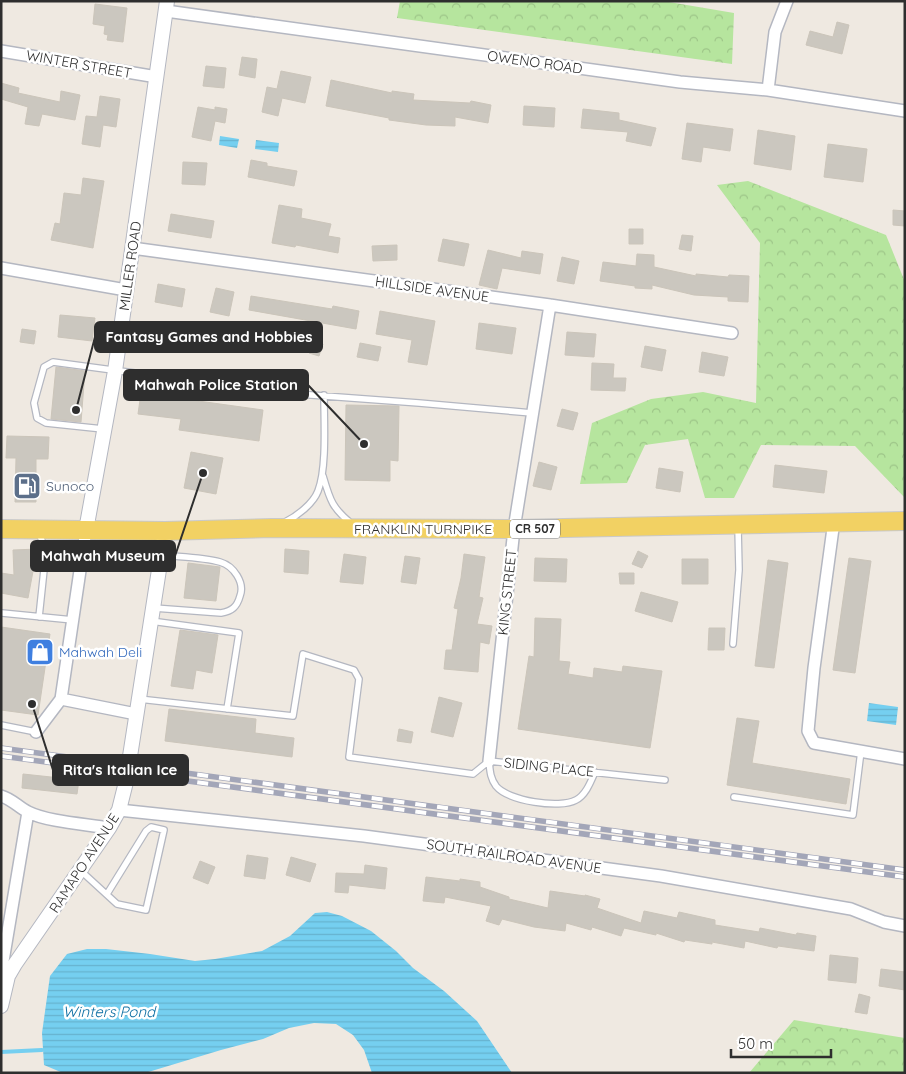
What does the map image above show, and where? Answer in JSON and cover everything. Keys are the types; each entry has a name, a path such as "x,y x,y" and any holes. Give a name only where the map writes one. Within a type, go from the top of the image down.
{"main road":[{"name":"FRANKLIN TURNPIKE","path":"1,529 165,531 272,528 514,529 905,521"}],"street":[{"path":"768,90 775,32 787,1"},
{"name":"OWENO ROAD","path":"167,6 680,82 768,90 905,112"},
{"name":"MILLER ROAD","path":"86,530 115,371 167,6"},
{"name":"WINTER STREET","path":"1,50 157,77"},
{"name":"HILLSIDE AVENUE","path":"132,248 550,305 732,332"},
{"path":"1,268 126,290"},
{"name":"KING STREET","path":"489,761 514,529 550,305"},
{"path":"834,521 814,668 808,731 814,744 905,760"},
{"path":"36,732 61,699 86,530"},
{"name":"RAMAPO AVENUE","path":"8,976 81,871 119,810 126,782 165,531"},
{"path":"61,699 136,714"},
{"path":"1,796 9,798 28,812 48,818 109,828"},
{"name":"SOUTH RAILROAD AVENUE","path":"119,810 364,836 661,876 851,909 884,922 905,926"},
{"path":"1,1006 8,976 3,961 28,812"}],"lane":[{"path":"104,429 46,423 37,418 34,403 44,368 53,362 251,389 532,413"},
{"path":"272,528 297,516 318,493 322,474 324,395"},
{"path":"322,474 334,507 339,514 357,529"},
{"path":"733,644 739,570 738,524"},
{"path":"37,530 46,551 39,617"},
{"path":"151,615 231,611 237,605 242,589 236,573 222,562 161,555"},
{"path":"2,613 73,620"},
{"path":"138,698 227,709 239,633 151,615"},
{"name":"SIDING PLACE","path":"227,709 293,716 303,654 354,670 358,679 349,756 473,774 489,761 666,780"},
{"path":"1,725 36,732"},
{"path":"734,797 853,815 861,752"},
{"path":"489,761 490,775 496,786 503,792 520,799 555,804 578,800 586,790 595,772"},
{"path":"81,871 117,904 146,910 167,815"},
{"path":"107,894 146,831 151,827 164,830"}],"green space":[{"path":"400,1 663,1 734,13 732,64 397,18"},
{"path":"748,181 886,235 905,282 905,498 855,446 761,445 734,498 705,498 688,439 645,445 627,483 580,484 592,423 651,399 703,392 756,403 760,243 717,185"},
{"path":"794,1020 905,1038 905,1073 749,1073"}],"water":[{"path":"220,136 239,139 237,148 219,145"},
{"path":"256,140 279,143 278,152 255,149"},
{"path":"869,703 898,707 896,725 867,721"},
{"name":"Winters Pond","path":"327,912 342,916 371,931 396,951 413,968 444,991 477,1021 512,1073 372,1073 364,1050 353,1035 336,1024 314,1023 289,1028 263,1039 145,1073 63,1073 44,1065 42,1033 50,976 67,954 87,949 106,949 195,961 215,959 262,951 290,936 315,913"}],"building":[{"path":"95,4 127,8 123,42 107,40 108,35 104,34 105,26 93,24"},
{"path":"837,22 849,25 842,54 806,45 810,31 833,37"},
{"path":"242,57 257,59 255,78 239,75"},
{"path":"206,66 226,68 224,88 203,86"},
{"path":"281,71 311,77 305,103 282,98 278,116 262,112 267,87 277,89"},
{"path":"331,80 392,93 392,91 414,94 413,100 470,103 471,101 491,105 488,123 455,117 455,126 426,125 389,120 389,118 326,106"},
{"path":"1,83 19,88 18,93 60,102 61,91 80,95 75,120 42,114 39,126 25,124 28,107 1,99"},
{"path":"100,96 120,99 116,127 103,125 100,147 82,144 86,116 97,117"},
{"path":"524,106 555,108 554,127 523,125"},
{"path":"198,107 215,110 215,107 227,109 225,123 215,121 211,141 192,137"},
{"path":"583,109 619,113 619,120 656,128 651,146 626,141 628,132 581,128"},
{"path":"687,123 733,129 730,151 703,147 701,162 682,159"},
{"path":"758,130 795,136 791,170 754,164"},
{"path":"828,144 867,149 863,182 824,177"},
{"path":"251,160 267,163 267,166 297,171 294,186 248,177"},
{"path":"183,162 207,163 205,185 182,184"},
{"path":"83,178 104,181 93,248 51,240 55,223 60,224 64,193 81,195"},
{"path":"279,205 302,209 301,218 331,224 328,236 340,238 338,253 296,245 295,247 272,243"},
{"path":"893,210 905,211 905,226 893,225"},
{"path":"171,214 214,221 211,238 168,231"},
{"path":"629,229 643,229 643,244 629,244"},
{"path":"682,235 693,236 691,251 679,249"},
{"path":"443,239 469,244 464,266 438,261"},
{"path":"397,245 397,260 373,261 372,246"},
{"path":"488,250 521,258 522,251 543,254 540,274 502,268 497,289 479,285"},
{"path":"637,254 654,255 654,267 696,276 696,274 728,277 729,275 749,276 748,302 728,301 728,297 694,295 652,285 652,289 635,288 635,286 600,281 603,262 636,266"},
{"path":"562,257 579,261 574,284 557,281"},
{"path":"158,284 185,289 182,307 155,302"},
{"path":"216,288 234,292 229,316 210,312"},
{"path":"251,296 332,309 333,306 359,311 356,329 249,310"},
{"path":"380,311 435,321 427,365 408,362 412,340 376,334"},
{"path":"60,315 95,318 92,341 58,337"},
{"path":"479,323 516,328 512,354 476,349"},
{"path":"22,329 36,331 34,344 20,342"},
{"path":"567,332 596,334 594,357 565,355"},
{"path":"312,341 323,344 319,356 309,353"},
{"path":"360,343 381,347 378,361 357,357"},
{"path":"645,346 666,350 662,371 641,367"},
{"path":"702,352 728,357 724,376 699,372"},
{"path":"592,363 614,364 613,378 626,378 625,391 591,390"},
{"path":"56,367 85,371 81,422 51,419"},
{"path":"141,393 263,410 259,441 179,430 181,419 138,414"},
{"path":"346,405 399,406 398,461 390,460 390,481 345,480"},
{"path":"562,409 578,413 573,430 557,426"},
{"path":"7,436 49,437 48,459 36,459 36,502 15,502 16,458 6,458"},
{"path":"191,452 223,458 216,494 184,488"},
{"path":"539,462 557,467 551,490 533,486"},
{"path":"775,465 827,471 824,493 773,487"},
{"path":"659,468 683,472 680,492 656,488"},
{"path":"38,549 39,566 34,566 28,598 1,593 1,573 14,575 13,550"},
{"path":"285,549 309,551 308,574 284,572"},
{"path":"638,551 648,556 642,568 632,564"},
{"path":"344,554 366,557 363,584 340,582"},
{"path":"464,554 485,557 479,597 483,598 477,624 492,626 489,644 480,642 478,672 444,669 446,650 452,650 458,609 454,608"},
{"path":"405,556 420,558 416,584 401,582"},
{"path":"535,558 567,559 566,582 534,581"},
{"path":"849,558 871,561 855,673 833,670"},
{"path":"682,559 708,559 708,584 682,584"},
{"path":"768,560 788,563 774,668 755,666"},
{"path":"188,563 220,567 216,601 184,598"},
{"path":"619,573 634,573 634,584 620,584"},
{"path":"641,592 678,602 672,622 635,611"},
{"path":"535,618 561,619 559,661 570,662 568,674 593,678 594,668 622,672 623,666 662,671 650,748 518,729 529,656 534,657"},
{"path":"1,627 50,634 38,715 1,710"},
{"path":"709,628 725,628 724,650 708,650"},
{"path":"180,630 218,635 212,673 196,670 193,689 171,686"},
{"path":"439,697 462,703 453,737 431,732"},
{"path":"169,709 256,719 255,733 294,738 292,757 165,741"},
{"path":"737,718 759,721 752,763 850,779 846,804 727,785"},
{"path":"399,729 413,732 411,743 397,741"},
{"path":"23,774 79,780 77,794 22,788"},
{"path":"247,855 268,858 265,879 244,876"},
{"path":"291,857 316,864 310,882 286,875"},
{"path":"200,861 215,867 208,884 193,878"},
{"path":"365,865 387,868 385,889 349,885 348,893 335,892 336,873 364,874"},
{"path":"426,877 480,882 480,887 509,897 509,899 548,908 550,891 585,895 600,899 597,908 641,923 644,911 677,918 679,912 715,920 715,925 759,932 760,928 796,935 797,933 816,936 814,951 778,946 777,948 745,941 744,948 712,942 712,944 685,940 684,942 656,933 656,935 624,928 621,936 592,927 591,930 566,923 565,931 534,927 502,919 499,925 486,921 491,906 445,897 444,903 423,901"},
{"path":"830,955 858,958 856,983 828,980"},
{"path":"881,969 905,972 905,990 879,986"},
{"path":"859,994 870,997 867,1014 855,1012"}],"waterway":[{"path":"1,1052 42,1050"}],"railway":[{"path":"1,748 905,870"},
{"path":"1,756 905,877"}],"place":[{"name":"Fantasy Games and Hobbies","path":"76,410"},
{"name":"Mahwah Police Station","path":"364,444"},
{"name":"Mahwah Museum","path":"203,473"},
{"name":"Sunoco","path":"27,486"},
{"name":"Mahwah Deli","path":"40,652"},
{"name":"Rita's Italian Ice","path":"32,704"}]}
